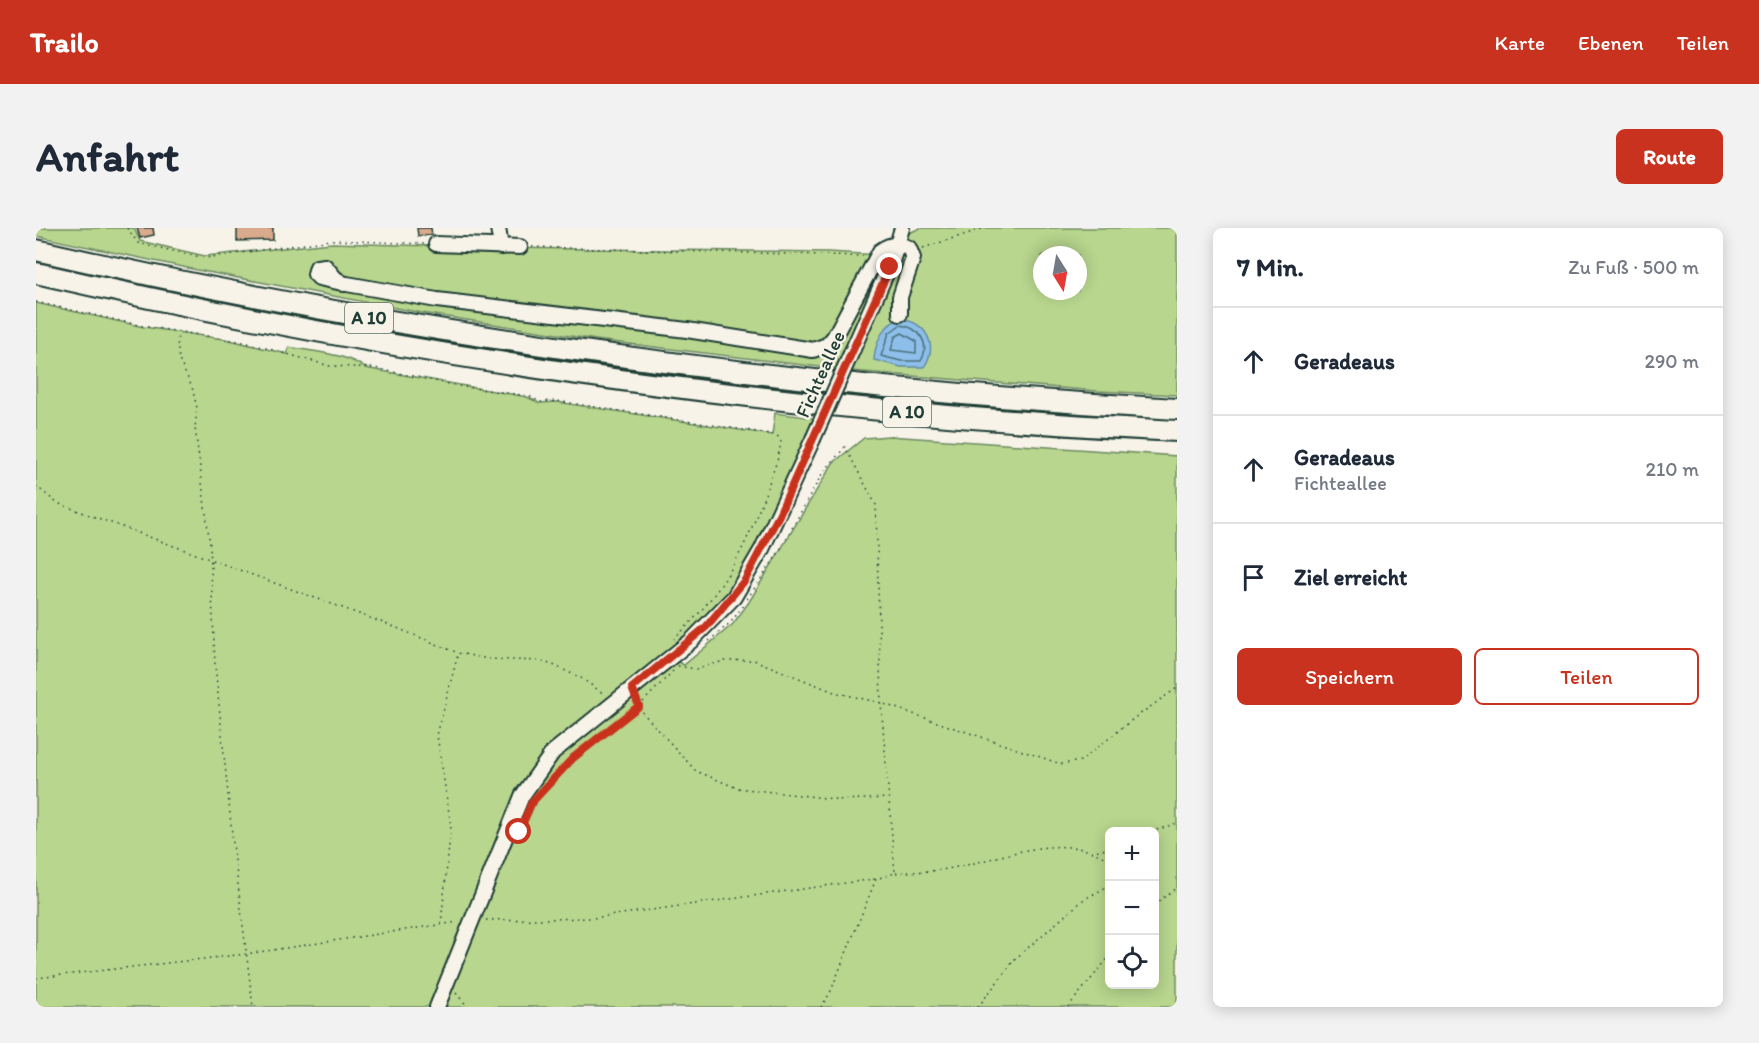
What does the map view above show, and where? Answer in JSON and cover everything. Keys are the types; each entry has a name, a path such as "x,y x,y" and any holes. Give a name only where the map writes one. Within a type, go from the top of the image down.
{"highway":[{"name":"A 10","path":"36,250 254,297 554,348 852,384 955,394 1177,408"},
{"name":"A 10","path":"36,273 325,333 627,381 899,412 1177,431"}],"street":[{"path":"498,228 501,246"},
{"name":"Fichteallee","path":"436,1007 522,796 553,752 632,688 673,663 734,597 769,534 853,349 904,248 902,228"},
{"path":"436,244 520,247"},
{"path":"344,284 480,306 687,330 813,350 827,345 834,337 876,256 885,247 904,248 913,258 900,297 900,314"}],"path":[{"path":"127,228 138,243 205,258 332,240 436,244"},
{"path":"904,248 945,243 985,228"},
{"path":"520,247 876,256"},
{"path":"36,302 180,332 244,342 330,366 375,368 458,386 529,396 540,402 557,401 777,435 781,442 778,458 744,549 728,577 664,650 673,663 696,669 724,661 754,660 834,692 881,703 1061,764 1082,760 1132,719 1177,688"},
{"path":"180,332 177,340 178,360 192,387 196,408 195,428 206,504 215,665 233,844 253,1007"},
{"path":"704,645 730,622 746,601 776,557 822,474 845,447 876,505 881,703 895,873"},
{"path":"36,486 39,491 57,503 397,628 458,654 553,665 597,687 613,704"},
{"path":"36,494 39,491"},
{"path":"441,925 451,826 437,735 458,654"},
{"path":"532,802 573,758 639,706 673,663 687,659"},
{"path":"632,688 639,706 696,771 737,788 843,800 888,798"},
{"path":"1159,829 1177,823"},
{"path":"821,1007 830,993 876,879 895,873 950,869 1060,845 1090,851 1105,858"},
{"path":"1090,851 1105,850"},
{"path":"1159,902 1177,887"},
{"path":"978,1007 1015,959 1083,900 1105,888"},
{"path":"1068,1007 1105,962"}],"green space":[{"path":"36,228 134,228 140,241 205,256 332,243 501,248 829,252 880,255 907,234 920,228 1177,228 1177,395 1097,391 851,371 895,269 837,369 596,340 422,313 197,270 36,236"},
{"path":"36,303 144,327 230,340 287,354 289,347 328,354 348,359 365,368 527,397 539,403 557,402 772,435 775,413 815,418 768,526 735,586 674,660 684,665 733,624 749,602 833,463 864,438 889,436 1177,456 1177,1007 36,1007"}],"water":[{"path":"900,319 917,325 927,336 930,351 924,367 901,367 874,360 881,335 889,325"}],"building":[{"path":"137,228 153,228 154,235 140,238"},
{"path":"237,228 273,228 273,240 237,241"},
{"path":"417,228 431,228 432,235 418,236"}],"route":[{"path":"519,832 532,802 573,758 639,706 632,688 691,641 734,597 778,517 890,267"}]}
